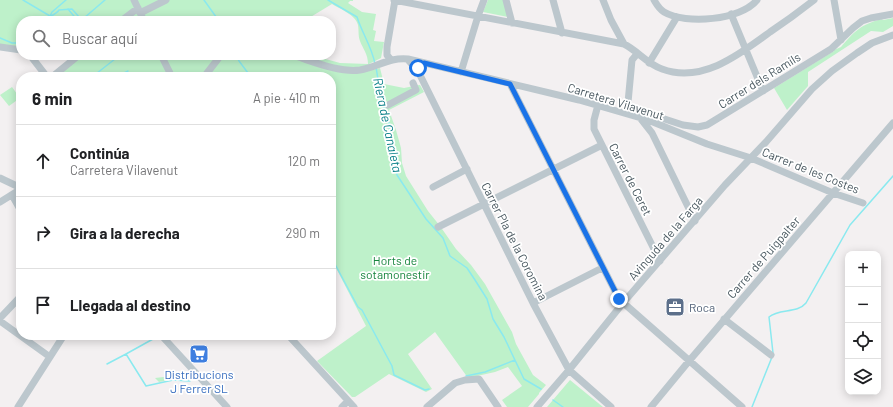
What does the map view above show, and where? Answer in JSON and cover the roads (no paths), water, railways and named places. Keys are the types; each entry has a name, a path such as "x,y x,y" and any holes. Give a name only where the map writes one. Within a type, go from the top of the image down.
{"street":[{"path":"134,0 142,16"},
{"path":"130,16 166,0"},
{"path":"390,60 387,55 387,46 394,0 624,44 648,63 664,70 684,73 698,72 720,65 746,50 814,0"},
{"path":"461,72 484,0"},
{"path":"506,0 512,23"},
{"path":"553,0 562,33"},
{"path":"603,0 611,20 624,44"},
{"path":"654,0 662,10 677,17 695,19 731,14 749,8 757,0"},
{"path":"834,0 841,40"},
{"path":"731,14 763,91"},
{"name":"Carrer dels Ramils","path":"627,113 637,110 683,125 707,125 831,49 862,21 893,14"},
{"path":"648,63 677,17"},
{"path":"751,158 812,89 832,71 872,43 892,37"},
{"path":"0,47 16,49"},
{"path":"627,113 632,60 637,54"},
{"name":"Carretera Vilavenut","path":"310,60 342,69 356,70 368,68 390,60 408,59 627,113 707,144 751,158"},
{"name":"Carrer Pla de la Coromina","path":"408,59 418,71 533,302 569,370 610,407"},
{"path":"34,60 43,72"},
{"path":"58,72 73,60"},
{"path":"164,60 170,72"},
{"path":"208,72 217,60"},
{"path":"418,71 420,66 424,63"},
{"path":"388,105 416,90 413,83"},
{"path":"510,84 619,299 742,407"},
{"name":"Carrer de Ceret","path":"598,105 594,125 602,145 660,261"},
{"path":"641,118 652,133 696,221"},
{"name":"Carrer de Puigpalter","path":"651,407 724,319 893,123"},
{"path":"652,133 656,126 661,126"},
{"path":"438,227 602,145"},
{"name":"Carrer de les Costes","path":"751,158 833,193 863,203"},
{"name":"Avinguda de la Farga","path":"537,407 623,303 696,221 725,185 751,158"},
{"path":"433,187 467,169"},
{"path":"0,178 16,186"},
{"path":"0,202 16,192"},
{"path":"12,195 16,202"},
{"path":"533,302 602,268"},
{"path":"0,318 16,301"},
{"path":"724,319 771,355"},
{"path":"0,321 16,333"},
{"path":"26,340 50,357"},
{"path":"18,407 61,340"},
{"path":"165,340 223,406"},
{"path":"293,340 354,407"},
{"path":"427,407 455,383 464,380 479,379 498,407"},
{"path":"342,407 348,401"}],"waterway":[{"path":"23,0 50,16 52,12 66,0"},
{"path":"86,16 105,0"},
{"path":"204,0 215,16"},
{"name":"Riera de Canaleta","path":"328,0 357,17 372,52 375,64"},
{"path":"68,9 74,16"},
{"path":"51,16 59,10 72,9 78,16"},
{"path":"0,38 16,43"},
{"path":"98,72 114,60"},
{"path":"238,60 247,72"},
{"name":"Riera de Canaleta","path":"376,67 381,98 390,127 397,175 426,219 443,238 450,256 467,268 487,299 493,319 504,337 524,379 541,389"},
{"path":"773,353 769,317 773,314 798,309 806,303 850,225 893,176"},
{"path":"336,266 392,366 394,375 425,390 429,389"},
{"path":"126,354 151,340"},
{"path":"107,364 126,354 146,386 173,380 190,381"},
{"path":"752,407 772,357"},
{"path":"466,376 485,372 515,360"},
{"name":"Riera de Canaleta","path":"553,400 563,407"}],"place":[{"name":"Roca","path":"675,307"},
{"name":"Distribucions J Ferrer SL","path":"199,354"}],"park label":[{"name":"Horts de sotamonestir","path":"395,267"}]}
